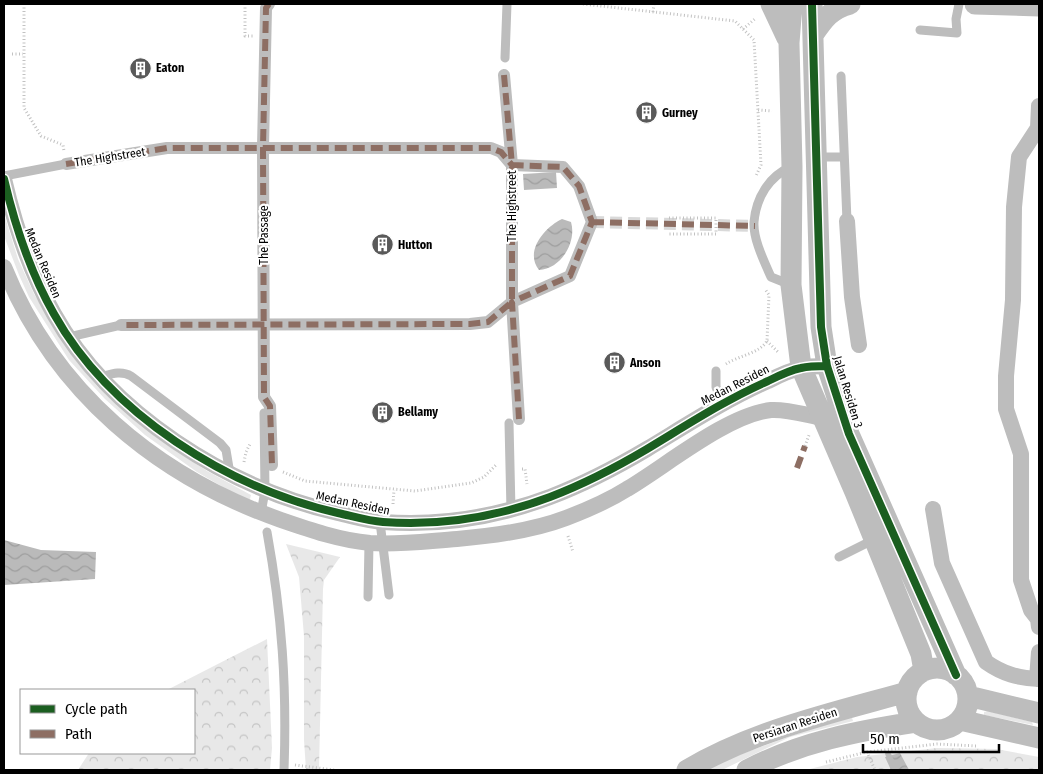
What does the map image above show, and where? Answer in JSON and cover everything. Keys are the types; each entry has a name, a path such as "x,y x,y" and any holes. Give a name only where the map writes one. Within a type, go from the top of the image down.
{"street":[{"name":"The Passage","path":"269,4 266,8 263,147 264,397 270,406 272,465"},
{"path":"792,4 789,43 792,167 791,285 801,368 875,539 921,654 924,672"},
{"name":"Jalan Residen 3","path":"812,4 821,327 827,366 849,434 956,674"},
{"path":"814,35 828,14 839,7 850,4"},
{"path":"975,4 1039,6"},
{"path":"765,10 777,12 789,43"},
{"path":"121,325 470,324 488,322 512,302 570,276 592,222 579,186 563,167 512,165 504,75"},
{"path":"1039,106 1038,128 1019,158 1014,207 1012,300 1006,401 1006,409 1021,454 1021,580 1031,610 1038,619 1039,627"},
{"name":"The Highstreet","path":"66,164 167,148 491,148 501,152 512,165 514,421"},
{"name":"Medan Residen","path":"4,178 29,264 54,316 100,377 152,424 195,454 265,491 324,510 380,522 427,523 464,519 511,510 597,478 722,402 801,368 827,366"},
{"path":"847,221 852,297 858,345"},
{"path":"4,267 30,318 55,358 82,393 145,450 179,474 216,494 261,513 314,531 376,543 485,537 562,520 626,490 719,430 756,413 772,410 823,418"},
{"path":"933,509 942,563 986,662 1000,672 1015,677 1038,679 1039,652"},
{"path":"940,668 956,674 962,681 968,696 967,705 960,720 943,730 924,727 916,722 908,708 907,692 916,676 924,672 940,668"},
{"name":"Persiaran Residen","path":"687,770 746,741 801,721 907,692"},
{"path":"968,696 1039,713"},
{"path":"960,720 1039,738"},
{"name":"Persiaran Residen","path":"747,770 792,749 832,737 916,722"}],"lane":[{"path":"260,21 261,4"},
{"path":"505,58 507,4"},
{"path":"920,30 958,33 956,19 959,4"},
{"path":"841,76 847,221"},
{"path":"815,157 844,158"},
{"path":"4,178 66,164"},
{"path":"791,285 771,277 762,255 754,222 761,193 779,172 792,167"},
{"path":"69,337 121,325"},
{"path":"716,371 716,387 722,402"},
{"path":"100,377 126,372 198,426 226,450 230,474"},
{"path":"261,513 265,491 264,413"},
{"path":"511,510 514,421"},
{"path":"368,596 380,522"},
{"path":"267,532 278,594 284,651 286,708 284,767"},
{"path":"839,557 875,539"},
{"path":"376,543 389,595"}],"path":[{"path":"24,4 24,108 41,136 63,146 66,164"},
{"path":"583,4 735,20 754,40 762,165 754,181"},
{"path":"653,12 654,4"},
{"path":"743,29 765,10"},
{"path":"12,54 23,54"},
{"path":"758,110 778,111"},
{"path":"669,218 716,218 716,234 669,234"},
{"path":"716,371 736,357 764,346 767,341 769,295 762,285"},
{"path":"767,341 775,348"},
{"path":"272,465 278,470 305,481 394,490 436,489 471,483 484,477 497,464 497,455"},
{"path":"525,469 527,484"},
{"path":"436,489 437,496 464,491"},
{"path":"393,504 394,490"},
{"path":"567,534 573,552"},
{"path":"824,763 867,752 937,744 980,746"},
{"path":"867,752 875,770"},
{"path":"284,767 309,765 334,770"}],"green space":[{"path":"4,214 18,259 34,294 74,358 98,387 166,444 207,471 251,495 250,499 247,501 197,472 145,435 105,399 69,360 29,297 19,275 4,236"},
{"path":"286,544 340,557 324,580 323,589 319,770 306,770 304,740 304,636 299,577"},
{"path":"267,639 272,748 270,770 78,770 88,754 195,754 195,689 169,689"},
{"path":"988,711 1032,722 1033,725 984,715 984,712"},
{"path":"851,714 853,721 790,737 722,770 707,770 725,760"},
{"path":"937,748 996,749 1039,757 1039,770 806,770 857,757"}],"water":[{"path":"556,172 557,188 524,190 523,174"},
{"path":"562,219 571,222 572,230 572,238 566,253 554,265 539,270 535,263 534,255 538,240 549,228"},
{"path":"4,540 41,550 96,552 95,579 4,585"},
{"path":"900,753 909,770 891,770 885,757"}],"waterway":[{"path":"888,754 896,770"}],"tunnel":[{"path":"592,222 755,226"}],"marked path":[{"path":"269,4 266,8 263,147 264,397 270,406 272,465"},
{"path":"504,75 512,165 563,167 579,186 592,222 570,276 512,302 519,419"},
{"path":"66,164 167,148 491,148 501,152 512,165 512,302 488,322 470,324 121,325"},
{"path":"592,222 755,226"},
{"path":"797,468 805,446"}],"cycle path":[{"path":"812,4 821,327 827,366 849,434 956,675"},
{"path":"4,179 24,248 45,298 78,350 107,384 139,414 176,442 215,465 255,485 297,501 360,518 377,521 425,523 489,515 530,504 575,487 611,469 752,388 793,370 804,367 827,366"}],"place":[{"name":"Eaton","path":"140,68"},
{"name":"Gurney","path":"646,113"},
{"name":"Hutton","path":"382,245"},
{"name":"Anson","path":"614,363"},
{"name":"Bellamy","path":"382,412"}]}
